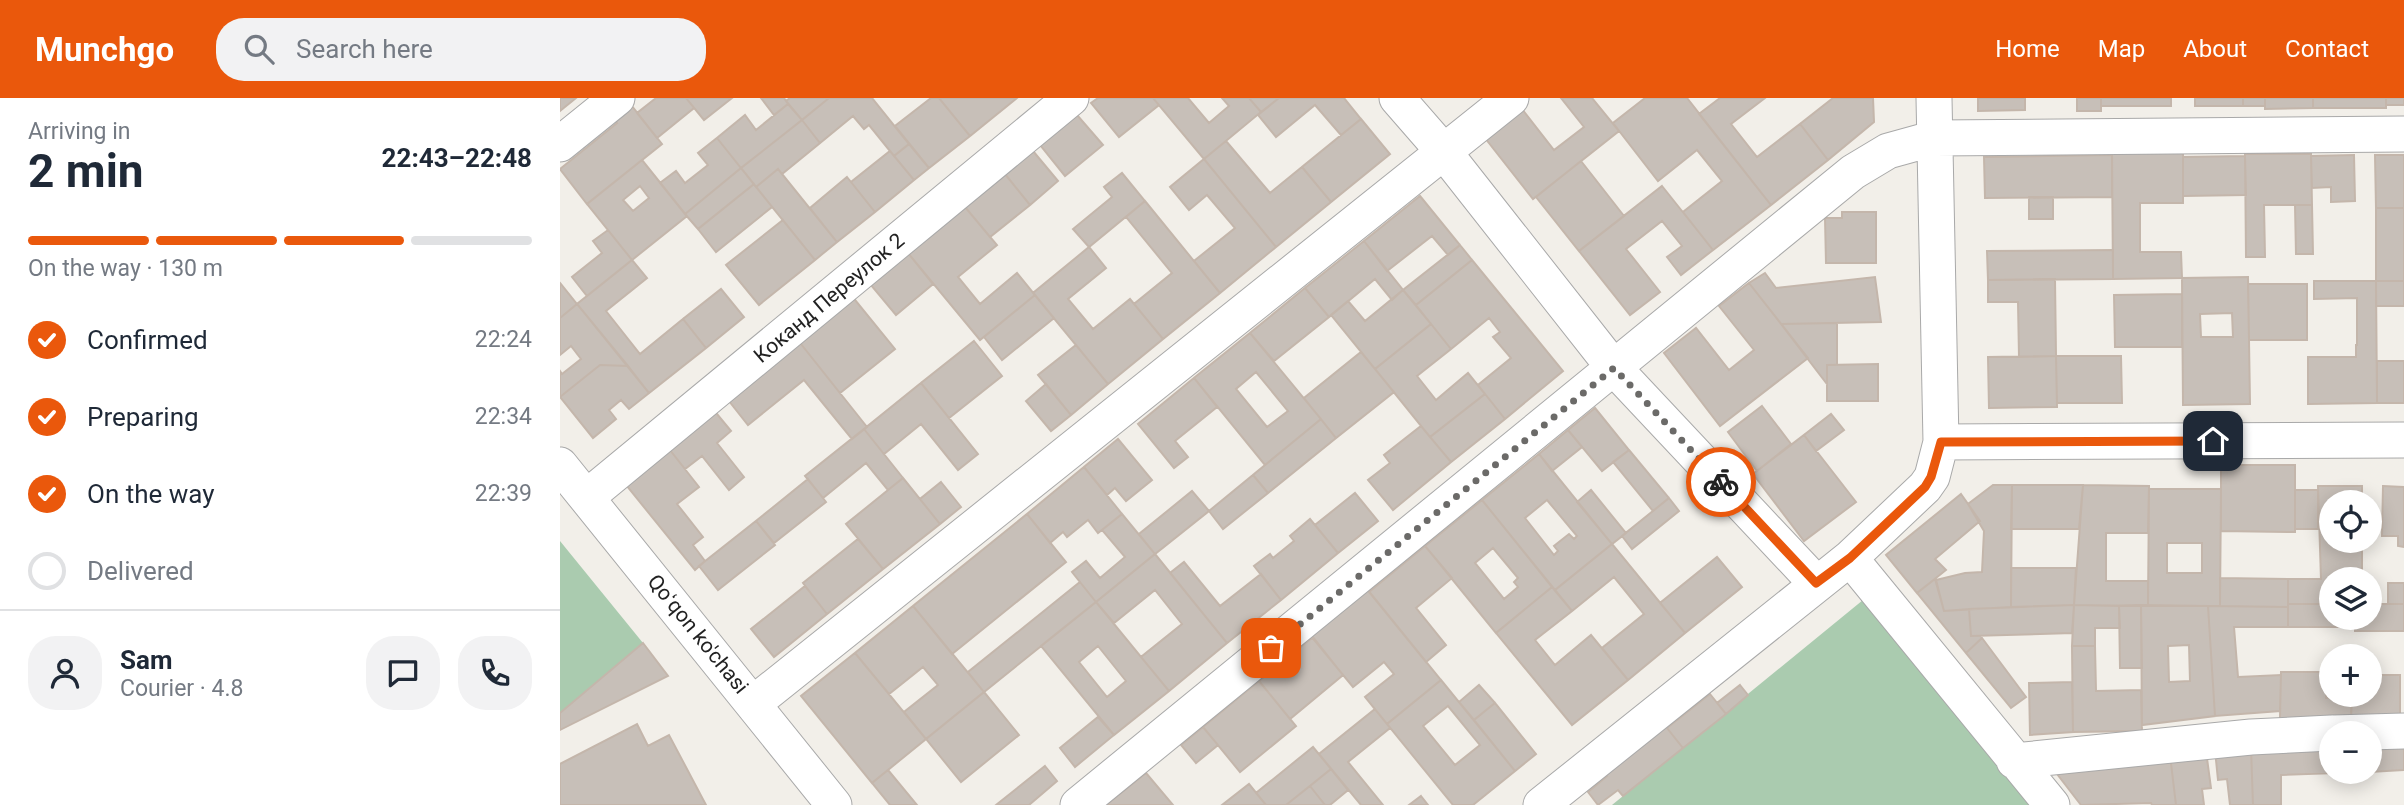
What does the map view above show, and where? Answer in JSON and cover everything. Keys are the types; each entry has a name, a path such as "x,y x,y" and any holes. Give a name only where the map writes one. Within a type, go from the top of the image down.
{"street":[{"path":"560,144 617,98"},
{"name":"Коканд Πереулок 2","path":"587,497 1071,98"},
{"path":"1396,98 1444,152 1614,368 1816,583"},
{"path":"754,703 1511,98"},
{"path":"1541,805 1850,558 1925,487 1931,477 1941,442 1934,98"},
{"path":"1078,805 1853,172 1888,151 1935,138 2404,134"},
{"path":"1941,442 2404,440"},
{"name":"Qoʻqon ko'chasi","path":"560,464 834,805"},
{"path":"1850,558 2052,805"},
{"path":"2382,732 2404,731"},
{"path":"2014,761 2251,737 2319,734"}],"green space":[{"path":"560,541 643,643 560,713"},
{"path":"1863,600 2031,805 1612,805"}],"building":[{"path":"560,98 576,98 560,111"},
{"path":"656,98 686,98 694,108 657,138 637,113"},
{"path":"686,98 732,98 704,120"},
{"path":"761,98 784,98 788,104 774,115"},
{"path":"790,98 829,98 802,120 786,101"},
{"path":"829,98 872,98 909,144 894,156 869,125 864,129 853,116 820,143 802,120"},
{"path":"931,98 939,98 970,136 929,168 895,126"},
{"path":"939,98 1017,98 970,136"},
{"path":"1098,98 1153,98 1159,105 1119,137 1091,103"},
{"path":"1153,98 1188,98 1209,123 1229,106 1222,98 1249,98 1261,112 1204,159"},
{"path":"1249,98 1279,98 1261,112"},
{"path":"1279,98 1344,98 1361,119 1341,135 1315,105 1276,137 1258,115"},
{"path":"1561,98 1592,98 1619,131 1533,199 1485,138 1522,109 1554,150 1584,127"},
{"path":"1645,98 1687,98 1771,205 1713,250 1683,212 1722,181 1697,150 1658,181 1613,123"},
{"path":"1720,98 1765,98 1731,124 1757,157 1800,124 1828,160 1771,205 1699,114"},
{"path":"1833,98 1873,98 1874,122 1828,160 1800,124"},
{"path":"1978,98 2025,98 2025,110 1978,111"},
{"path":"2077,98 2101,98 2101,111 2077,111"},
{"path":"2101,98 2171,98 2171,106 2101,106"},
{"path":"2195,98 2243,98 2243,106 2195,106"},
{"path":"2243,98 2265,98 2265,106 2243,106"},
{"path":"2265,98 2313,98 2313,108 2265,109"},
{"path":"2313,98 2386,98 2386,108 2313,108"},
{"path":"2386,98 2404,98 2404,105 2386,105"},
{"path":"628,101 662,144 587,204 560,169 617,123 611,115"},
{"path":"788,104 802,120 741,168 717,138 745,115 756,130"},
{"path":"1077,115 1103,145 1065,176 1040,145"},
{"path":"1361,119 1390,154 1331,202 1302,167"},
{"path":"802,120 820,143 782,174 778,169 756,187 741,168"},
{"path":"717,138 741,168 685,214 660,183 676,171 685,183 708,165 698,153"},
{"path":"1226,141 1270,193 1302,167 1331,202 1276,247 1204,159"},
{"path":"909,144 929,168 914,180 894,156"},
{"path":"890,151 914,180 875,212 851,182"},
{"path":"1033,151 1058,181 1030,205 1005,174"},
{"path":"2112,152 2183,152 2183,203 2140,203 2140,252 2181,252 2182,278 2113,279"},
{"path":"2245,154 2311,154 2312,205 2264,205 2265,257 2246,257"},
{"path":"2112,155 2112,197 1985,198 1984,157"},
{"path":"2354,155 2355,201 2331,202 2331,187 2312,188 2311,156"},
{"path":"2375,155 2404,155 2404,208 2376,208"},
{"path":"2245,156 2246,195 2183,196 2183,157"},
{"path":"1204,159 1276,247 1220,293 1194,261 1235,228 1207,195 1189,210 1170,187"},
{"path":"642,160 687,216 632,260 587,204","holes":["640,186 649,198 633,211 623,200"]},
{"path":"1581,161 1624,216 1579,251 1536,197"},
{"path":"741,168 754,184 698,229 685,214"},
{"path":"778,169 837,242 815,260 756,187"},
{"path":"1122,173 1145,201 1089,247 1073,229 1112,197 1104,187"},
{"path":"1005,174 1030,205 990,237 965,207"},
{"path":"847,177 875,212 837,242 810,208"},
{"path":"754,184 772,207 716,252 698,229"},
{"path":"1662,186 1713,250 1681,275 1667,257 1682,246 1662,221 1626,249 1660,292 1630,315 1579,251"},
{"path":"1420,196 1460,245 1448,255 1432,236 1387,271 1364,241"},
{"path":"2029,197 2053,197 2053,219 2029,219"},
{"path":"1145,201 1220,293 1163,339 1134,304 1172,273 1126,217"},
{"path":"2295,205 2312,205 2313,254 2296,254"},
{"path":"965,207 997,245 958,277 980,304 1017,273 1035,295 980,340 908,253"},
{"path":"2376,208 2404,208 2404,281 2376,281"},
{"path":"1842,212 1876,212 1876,263 1826,263 1825,218 1842,218"},
{"path":"783,220 815,260 759,305 726,265"},
{"path":"608,230 632,260 587,296 572,277 602,253 593,241"},
{"path":"1364,241 1403,290 1392,300 1375,279 1329,317 1305,288"},
{"path":"1460,245 1472,260 1416,305 1403,290"},
{"path":"1089,247 1106,268 1068,299 1093,329 1130,299 1163,339 1108,384 1033,293"},
{"path":"2113,250 2113,279 1988,280 1987,251"},
{"path":"908,253 933,284 896,315 870,284"},
{"path":"632,260 647,278 606,311 640,354 683,319 706,348 649,393 577,304"},
{"path":"1472,260 1563,371 1505,419 1478,385 1511,358 1493,337 1500,332 1489,318 1451,349 1416,305"},
{"path":"1765,273 1776,288 1875,277 1881,322 1781,324 1749,283"},
{"path":"2248,277 2250,404 2183,405 2182,278","holes":["2232,313 2233,337 2201,337 2200,314"]},
{"path":"2055,279 2056,356 2019,357 2018,302 1988,302 1988,280"},
{"path":"2314,281 2376,281 2377,403 2308,404 2308,357 2356,357 2357,345 2357,298 2314,299"},
{"path":"2376,281 2404,281 2404,306 2376,306"},
{"path":"560,283 577,304 560,318"},
{"path":"1749,283 1808,358 1720,426 1664,353 1696,328 1729,370 1754,350 1719,306"},
{"path":"2248,284 2307,284 2307,340 2249,340"},
{"path":"1305,288 1329,317 1274,361 1250,333"},
{"path":"721,289 744,317 706,348 683,319"},
{"path":"1403,290 1431,324 1375,369 1331,315 1348,301 1365,321"},
{"path":"2182,294 2182,347 2115,347 2114,295"},
{"path":"851,295 895,349 840,393 797,339"},
{"path":"1035,295 1054,318 1002,360 984,337"},
{"path":"577,304 628,366 600,365 560,397 560,371 562,374 581,359 571,346 560,355 560,318"},
{"path":"1837,323 1837,365 1827,365 1827,384 1781,324"},
{"path":"1431,324 1451,349 1417,376 1436,400 1468,373 1485,394 1430,437 1375,369"},
{"path":"1250,333 1321,419 1265,465 1194,378","holes":["1256,372 1288,411 1267,427 1236,389"]},
{"path":"797,339 867,427 852,439 804,380 748,425 725,396"},
{"path":"974,341 1002,376 949,418 921,383"},
{"path":"1076,345 1108,384 1071,415 1038,375"},
{"path":"1361,352 1394,392 1336,438 1304,398"},
{"path":"2056,356 2121,356 2122,403 2057,403"},
{"path":"2056,356 2057,407 1989,408 1988,357"},
{"path":"2377,361 2404,361 2404,403 2377,403"},
{"path":"1878,364 1878,401 1827,401 1827,365"},
{"path":"600,365 628,366 649,393 629,409 621,400 609,410 616,419 593,438 560,397"},
{"path":"1194,378 1217,407 1175,441 1188,457 1174,468 1138,424"},
{"path":"921,383 978,454 958,470 921,424 884,454 864,429"},
{"path":"1046,384 1071,415 1051,431 1026,401"},
{"path":"1485,394 1505,419 1451,462 1430,437"},
{"path":"1762,406 1791,444 1757,471 1728,432"},
{"path":"712,408 731,431 717,443 744,477 729,490 702,456 685,469 666,445"},
{"path":"1595,408 1629,450 1602,471 1568,430"},
{"path":"1831,414 1844,430 1816,451 1804,435"},
{"path":"1321,419 1336,438 1268,493 1253,475"},
{"path":"1421,426 1451,462 1393,510 1368,480 1390,463 1384,455"},
{"path":"864,429 903,478 888,490 866,463 823,498 805,476"},
{"path":"1568,430 1582,447 1552,471 1539,454"},
{"path":"1804,435 1856,502 1804,541 1753,474"},
{"path":"1118,439 1152,480 1126,501 1115,488 1107,495 1084,467"},
{"path":"666,445 699,487 677,504 703,537 693,545 705,561 695,570 622,480"},
{"path":"1629,450 1669,498 1653,511 1613,462"},
{"path":"1539,454 1612,544 1555,590 1482,500","holes":["1547,500 1577,536 1574,539 1569,534 1554,546 1558,551 1554,555 1525,518"]},
{"path":"2221,465 2295,465 2295,532 2221,531"},
{"path":"1084,467 1122,514 1098,533 1088,520 1067,537 1063,532 1050,543 1027,514"},
{"path":"1253,475 1268,493 1223,529 1209,511"},
{"path":"903,478 940,524 883,569 846,524"},
{"path":"808,479 826,502 774,543 756,521"},
{"path":"941,482 961,507 940,524 920,499"},
{"path":"1993,485 2012,485 2011,607 1944,611 1936,580 1982,572 1984,531 1968,504"},
{"path":"2012,485 2083,485 2079,529 2011,529"},
{"path":"2083,485 2149,486 2148,533 2106,533 2106,581 2148,581 2148,606 2074,605"},
{"path":"2318,486 2362,486 2362,490 2319,490 2319,517"},
{"path":"2383,486 2404,487 2404,547 2398,546 2398,536 2382,536"},
{"path":"2149,489 2221,489 2220,606 2148,606","holes":["2167,543 2202,543 2202,573 2167,573"]},
{"path":"1591,490 1626,533 1612,544 1577,502"},
{"path":"2295,490 2318,490 2318,529 2295,529"},
{"path":"1192,491 1209,511 1155,554 1139,534"},
{"path":"1355,493 1378,521 1338,553 1315,525"},
{"path":"1961,494 1980,521 1935,559 1946,570 1917,593 1886,555"},
{"path":"1669,498 1679,511 1632,549 1622,536"},
{"path":"1482,500 1552,587 1496,633 1425,546","holes":["1493,548 1518,578 1514,582 1518,587 1504,599 1475,563"]},
{"path":"1027,514 1066,562 952,654 913,606"},
{"path":"1122,514 1155,554 1096,602 1072,572 1086,561 1100,578 1125,557 1102,530"},
{"path":"1310,519 1338,553 1281,600 1254,566 1270,554 1273,558 1294,541 1290,536"},
{"path":"756,521 775,545 718,590 699,566"},
{"path":"858,539 883,569 827,614 803,583"},
{"path":"1612,544 1685,633 1628,680 1602,648 1644,614 1614,577 1572,611 1555,590"},
{"path":"1425,546 1452,578 1416,608 1446,645 1426,662 1369,592"},
{"path":"2320,553 2362,553 2362,567 2321,567"},
{"path":"1155,554 1227,643 1169,691 1141,657 1182,624 1155,590 1114,623 1096,602"},
{"path":"1717,557 1742,587 1685,633 1660,603"},
{"path":"1184,562 1220,606 1261,574 1281,600 1227,643 1170,573"},
{"path":"2011,568 2076,568 2074,605 2011,607"},
{"path":"2220,578 2288,579 2288,607 2220,606"},
{"path":"1935,579 1944,611 1969,609 1971,636 1982,638 1966,653 1917,593"},
{"path":"2288,579 2319,579 2319,604 2288,604"},
{"path":"1080,582 1096,602 984,692 968,672"},
{"path":"2388,583 2404,583 2404,604 2388,604"},
{"path":"805,586 827,614 774,657 751,629"},
{"path":"1552,587 1572,611 1535,640 1555,665 1591,635 1628,680 1572,725 1496,633"},
{"path":"1367,589 1441,680 1387,724 1365,697 1394,674 1384,662 1353,687 1310,635"},
{"path":"1096,602 1169,691 1114,735 1041,646","holes":["1098,646 1126,681 1107,697 1079,662"]},
{"path":"2288,604 2319,604 2319,627 2288,627"},
{"path":"2382,604 2404,604 2404,631 2355,631 2382,630"},
{"path":"2074,605 2072,633 1971,636 1969,609"},
{"path":"2074,605 2119,606 2120,628 2095,628 2095,646 2072,646"},
{"path":"2141,605 2208,606 2215,716 2142,725","holes":["2189,645 2190,681 2169,682 2168,646"]},
{"path":"2141,605 2142,668 2120,668 2119,606"},
{"path":"913,606 984,692 926,739 904,712 938,685 923,667 889,694 855,653"},
{"path":"2208,606 2288,607 2288,627 2234,627 2238,677 2281,675 2280,711 2215,716"},
{"path":"1313,637 1343,675 1290,719 1259,681"},
{"path":"1982,638 2026,697 2011,708 1966,653"},
{"path":"643,643 668,676 560,730 560,713"},
{"path":"2072,646 2095,646 2096,691 2141,690 2142,731 2073,732"},
{"path":"855,653 926,739 872,783 801,696"},
{"path":"2281,672 2319,672 2319,707 2352,707 2351,718 2280,718"},
{"path":"2382,675 2400,675 2400,715 2351,715 2351,707 2382,707"},
{"path":"1441,680 1515,771 1473,805 1453,805 1387,724","holes":["1448,706 1480,745 1455,765 1423,726"]},
{"path":"1259,681 1296,726 1240,772 1203,727"},
{"path":"2072,682 2073,732 2030,735 2029,683"},
{"path":"1479,685 1495,703 1474,720 1459,702"},
{"path":"1740,685 1748,695 1726,714 1717,703"},
{"path":"984,692 1019,735 961,782 926,739"},
{"path":"1710,694 1726,714 1683,748 1667,728"},
{"path":"1495,703 1536,754 1515,771 1474,720"},
{"path":"1375,709 1390,728 1348,762 1383,805 1361,805 1319,754"},
{"path":"1098,717 1114,735 1075,767 1060,748"},
{"path":"1663,723 1683,748 1623,796 1618,790 1598,805 1588,792 1607,776 1603,771"},
{"path":"637,724 648,746 669,735 706,805 560,805 560,764"},
{"path":"1203,727 1218,745 1196,763 1181,745"},
{"path":"2404,742 2404,770 2382,771 2382,743"},
{"path":"2319,745 2319,774 2281,775 2281,805 2253,805 2251,748"},
{"path":"1313,747 1331,769 1286,805 1266,805 1256,793"},
{"path":"2251,748 2253,805 2230,805 2227,779 2218,780 2215,750"},
{"path":"2206,751 2211,788 2202,789 2204,805 2176,805 2170,755"},
{"path":"2170,755 2176,805 2081,805 2054,770"},
{"path":"1045,766 1057,781 1029,805 996,805"},
{"path":"1331,769 1348,790 1330,805 1325,805 1310,786"},
{"path":"888,770 917,805 890,805 872,783"},
{"path":"1146,773 1173,805 1106,805"},
{"path":"1249,784 1266,805 1222,805"},
{"path":"1310,786 1325,805 1286,805"},
{"path":"1421,796 1428,805 1409,805"}],"way so far":[{"path":"1271,648 1614,368 1721,482"}],"route":[{"path":"1721,482 1816,583 1850,558 1925,487 1931,477 1941,442 2213,441"}]}
